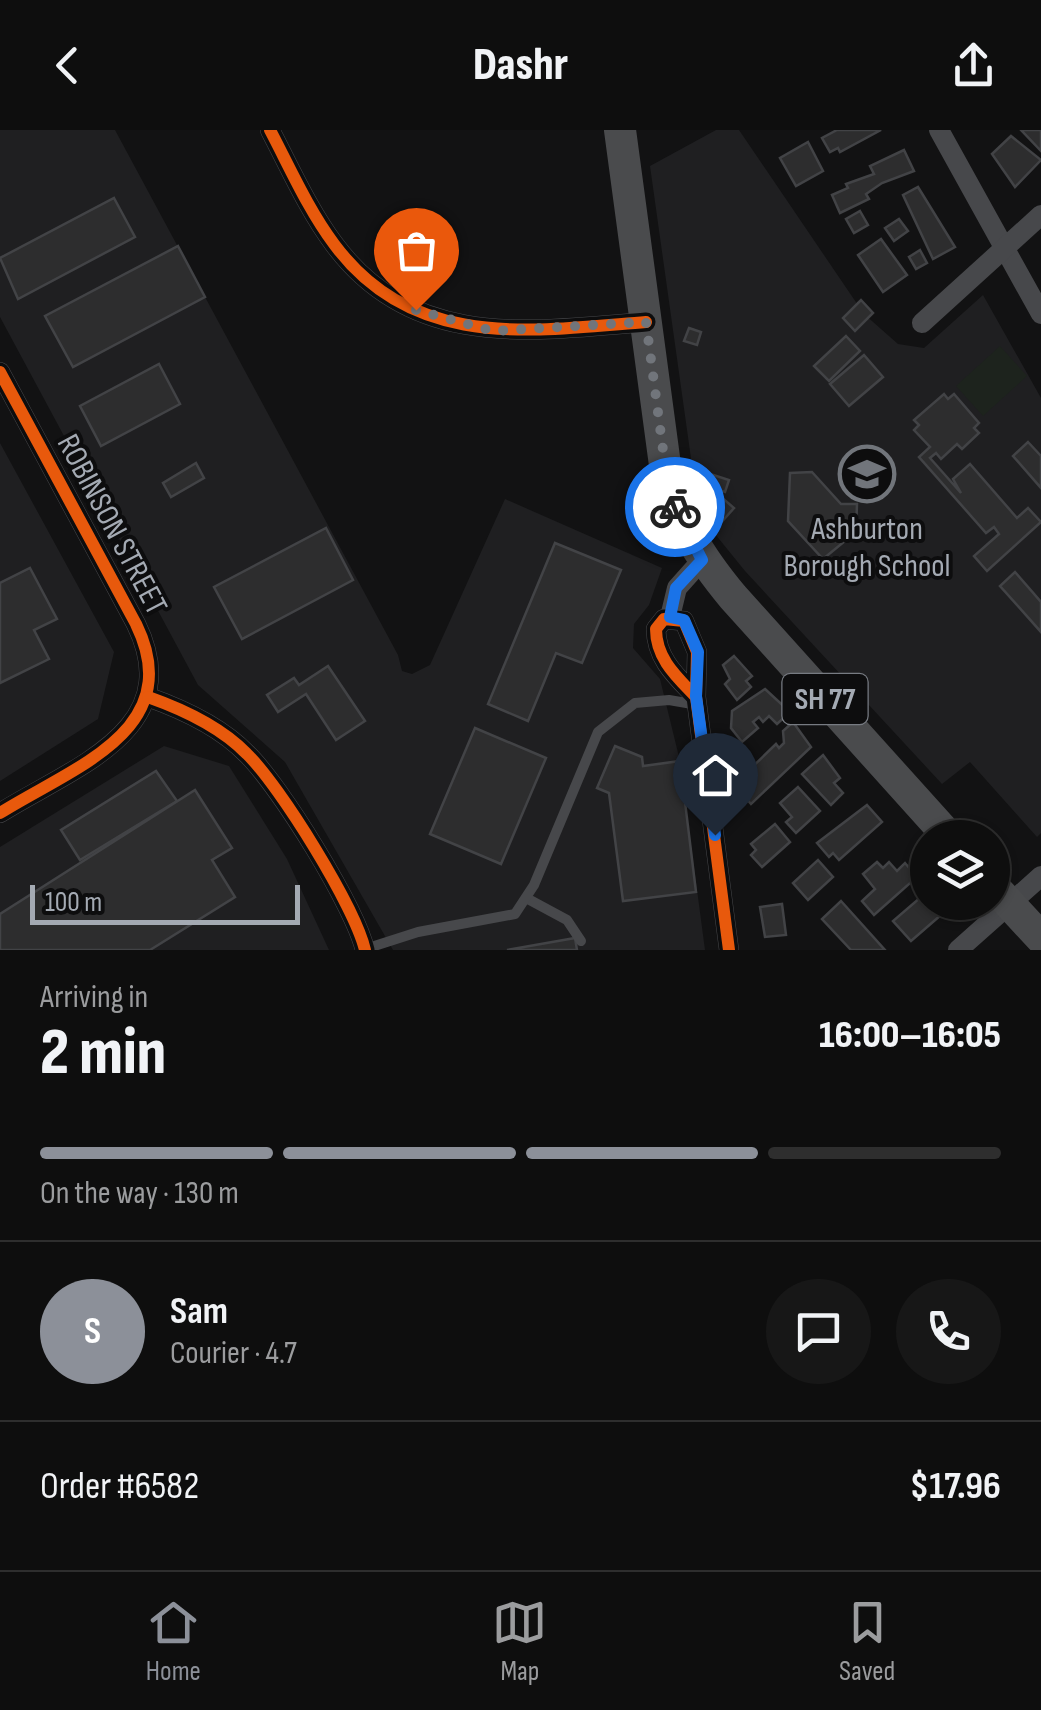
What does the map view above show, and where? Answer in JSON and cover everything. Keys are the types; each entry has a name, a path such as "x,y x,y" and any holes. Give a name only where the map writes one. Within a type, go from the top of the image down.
{"main road":[{"name":"SH 77","path":"620,130 670,491 678,518 702,560 934,820"},
{"path":"1010,904 1041,938"}],"street":[{"path":"270,130 335,245 371,282 416,310 493,331 646,322"},
{"path":"938,130 1041,314"},
{"path":"922,323 1041,216"},
{"name":"ROBINSON STREET","path":"0,372 143,638 151,669 148,696"},
{"path":"697,701 670,669 658,647 656,629 670,617 676,588 702,560"},
{"path":"670,617 684,620 695,638 697,701 730,950"},
{"path":"0,812 129,730 148,696 230,739 263,772 351,912 365,950"},
{"path":"1010,890 1041,876"},
{"path":"958,950 981,920"}],"lane":[{"path":"365,950 418,932 515,914 528,899 598,732 635,702 697,701"},
{"path":"528,899 567,920 580,941"}],"shaded area":[{"path":"0,130 115,130 398,655 402,671 412,674 430,665 505,499 662,568 649,605 634,624 633,648 660,679 680,761 705,950 393,950 285,762 198,685 0,317"},
{"name":"Ashburton Borough School","path":"716,130 739,130 864,314 898,344 924,348 983,295 1041,398 1041,833 1037,837 970,762 942,784 745,571 715,534 696,494 650,166"},
{"path":"1000,346 1027,376 983,416 956,386"},
{"path":"0,443 114,652 98,719 0,781"},
{"path":"164,746 229,766 287,859 329,950 0,950 0,847"}],"building":[{"path":"837,130 881,130 840,152 838,148 830,152 822,138"},
{"path":"1021,130 1041,130 1041,151"},
{"path":"1011,136 1041,160 1015,187 992,154"},
{"path":"808,142 823,171 796,186 780,158"},
{"path":"904,150 914,171 882,183 866,194 869,199 840,213 832,195 848,188 846,184 874,174 870,166"},
{"path":"918,187 955,247 933,259 903,195"},
{"path":"114,198 135,237 18,299 0,258"},
{"path":"860,211 868,225 854,233 846,219"},
{"path":"899,219 908,231 894,241 885,228"},
{"path":"881,239 907,275 883,292 858,255"},
{"path":"178,246 205,297 73,367 45,316"},
{"path":"920,250 927,263 916,269 909,257"},
{"path":"861,300 873,313 855,331 843,318"},
{"path":"689,328 701,332 697,345 684,341"},
{"path":"846,336 860,351 829,381 814,366"},
{"path":"864,355 883,377 849,406 830,384"},
{"path":"159,364 180,404 101,446 80,406"},
{"path":"944,394 948,399 954,394 979,423 974,428 979,433 962,449 957,444 941,459 936,453 930,458 961,493 953,479 970,464 1017,518 1028,508 1041,522 987,571 974,556 999,534 994,527 986,533 919,457 930,447 914,430 919,425 914,420"},
{"path":"1028,442 1041,456 1041,488 1013,456"},
{"path":"196,463 204,478 171,497 163,483"},
{"path":"704,472 729,480 725,492 700,484"},
{"path":"812,472 841,504 857,504 856,532 823,559 788,521 790,473"},
{"path":"720,496 734,508 719,525 706,513"},
{"path":"326,528 353,580 242,639 214,587"},
{"path":"555,543 621,570 582,663 556,653 528,721 488,704"},
{"path":"30,568 57,619 34,630 49,659 0,683 0,583"},
{"path":"1015,572 1041,602 1041,632 1000,586"},
{"path":"734,656 752,676 746,681 751,687 737,700 725,684 730,679 723,665"},
{"path":"328,666 365,721 336,740 306,694 278,712 267,695 294,678 299,685"},
{"path":"765,689 790,712 777,724 769,716 763,722 759,717 753,722 758,728 742,742 731,728 732,711"},
{"path":"793,722 811,747 751,804 744,796 748,782 742,777 776,744 779,748 784,743 783,731"},
{"path":"475,728 546,758 501,864 430,834"},
{"path":"615,746 642,757 643,766 680,761 696,892 623,901 609,793 597,788"},
{"path":"823,755 840,778 834,783 843,793 831,805 802,774"},
{"path":"156,771 177,801 80,860 61,830"},
{"path":"798,787 820,811 796,833 786,822 792,817 780,803"},
{"path":"195,790 232,848 212,860 235,897 150,950 0,950 0,914"},
{"path":"867,805 882,822 839,860 833,853 829,857 817,843"},
{"path":"775,824 790,842 762,867 751,855 756,850 751,844"},
{"path":"818,860 833,877 808,900 793,883"},
{"path":"877,862 883,868 889,862 897,871 905,863 910,869 910,883 874,915 862,901 875,889 863,874"},
{"path":"841,901 885,950 851,950 822,919"},
{"path":"782,904 786,935 765,937 760,907"},
{"path":"910,906 910,920 935,920 911,941 893,921"},
{"path":"575,938 577,950 507,950"}],"cycle path":[{"path":"270,130 334,244 365,278 400,303 437,318 477,327 560,329 646,322"},
{"path":"0,372 136,624 148,661 147,692 135,718 115,741 89,761 0,813"},
{"path":"696,697 669,667 660,649 656,629 664,619 684,621 697,652 696,697 729,950"},
{"path":"148,697 214,728 261,770 332,878 365,950"}],"way so far":[{"path":"416,310 466,327 493,331 646,322 665,465 675,507"}],"place":[{"name":"Ashburton Borough School","path":"867,474"}],"route":[{"path":"675,507 702,560 676,588 670,617 684,620 698,652 696,696 715,835"}]}
